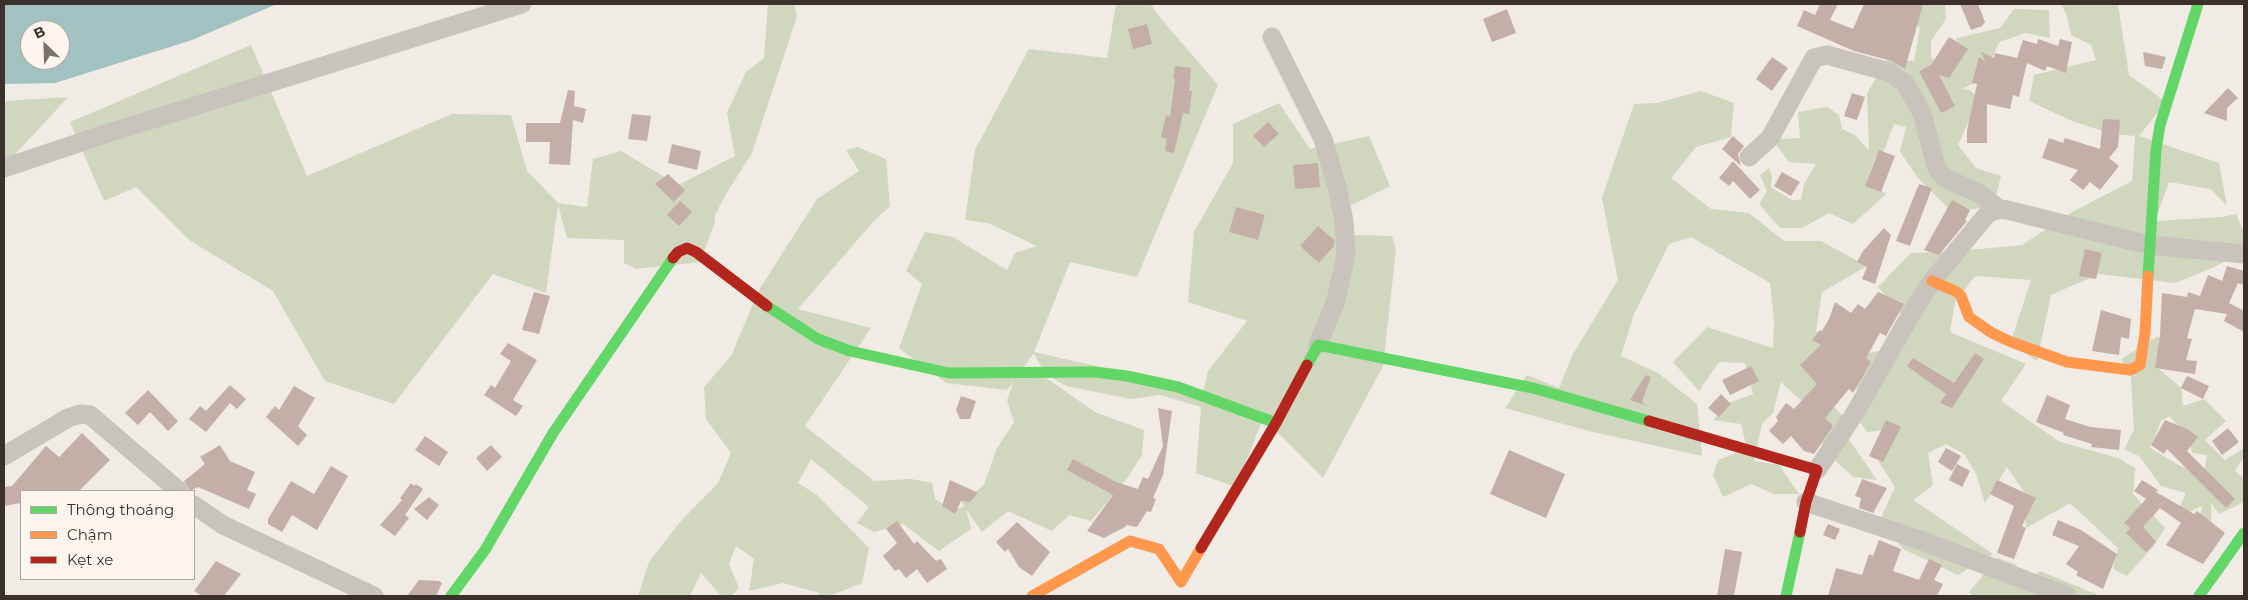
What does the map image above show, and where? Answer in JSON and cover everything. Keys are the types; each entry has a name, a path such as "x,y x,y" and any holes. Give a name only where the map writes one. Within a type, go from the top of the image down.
{"main road":[{"path":"1932,281 1957,292 1961,296 1969,317 1992,333 2011,342 2067,362 2130,370 2140,365 2143,353 2154,176 2160,125 2198,4"},
{"path":"450,596 485,550 553,433 678,252 687,248 696,252 818,339 850,351 949,373 1095,372 1127,376 1178,387 1276,423"},
{"path":"1177,589 1276,423 1318,345 1533,388 1817,470 1806,502 1786,596"},
{"path":"2199,596 2244,533"},
{"path":"1032,596 1130,541 1158,549 1177,589"}],"street":[{"path":"4,168 102,135 522,4"},
{"path":"1272,37 1323,139 1337,187 1344,221 1346,254 1336,300 1318,345"},
{"path":"1749,157 1770,138 1814,58 1827,55 1889,72 1905,83 1922,113 1936,166 1940,172 1945,178 1980,194 1999,209 2150,245 2244,254"},
{"path":"1817,470 1855,412 1932,281 1980,219 1988,213 1999,209"},
{"path":"4,456 68,418 80,414 90,415 178,490"},
{"path":"1806,502 1917,539 2067,596"},
{"path":"195,506 223,525 374,596"}],"green space":[{"path":"768,4 794,4 797,16 752,153 715,215 715,222 700,262 636,269 624,263 624,240 567,238 558,205 546,293 493,274 394,404 325,381 273,291 189,240 136,187 104,201 70,122 251,45 307,176 452,114 511,115 527,171 558,203 587,207 593,159 621,151 678,185 735,156 727,113 746,72 764,58"},
{"path":"1116,4 1151,4 1157,14 1218,85 1137,277 1070,262 1034,352 1166,382 1201,400 1208,371 1247,321 1188,302 1194,232 1233,163 1233,124 1279,103 1310,149 1369,136 1390,186 1346,208 1350,235 1392,236 1396,250 1383,366 1323,478 1263,418 1236,487 1196,473 1201,407 1160,395 1131,399 1066,386 1045,374 1034,353 1016,378 1039,373 1095,412 1144,430 1142,455 1128,477 1091,521 1069,515 1052,531 1008,511 982,532 966,509 971,529 939,551 903,524 874,532 857,523 869,507 811,459 798,483 817,495 869,548 862,583 830,596 817,596 819,593 783,583 749,591 754,559 736,546 729,564 739,588 731,596 721,596 701,573 690,596 638,596 649,562 681,521 718,483 731,453 706,419 704,387 731,356 759,290 817,199 859,171 846,150 857,147 886,159 890,206 872,223 798,309 871,328 805,426 874,481 911,479 932,483 935,499 952,510 964,507 962,502 984,485 996,450 1014,422 1007,400 1014,381 1007,390 946,383 899,348 922,284 906,271 925,232 953,237 1007,270 1015,253 1037,246 988,223 965,220 975,150 1029,49 1107,58"},
{"path":"1885,4 1945,4 1946,19 1931,41 1931,57 1948,71 1957,38 2000,28 2014,9 2049,10 2050,38 2026,33 1999,42 1984,79 1961,89 1970,90 1983,103 1968,123 1958,145 1976,168 2001,176 1993,207 1962,210 1949,209 1919,179 1900,152 1906,127 1894,124 1884,150 1875,158 1867,180 1886,194 1853,224 1829,213 1802,228 1780,228 1759,204 1767,191 1760,175 1769,168 1772,176 1771,187 1792,200 1801,200 1804,184 1816,164 1789,162 1777,146 1778,139 1800,138 1798,112 1827,107 1839,115 1842,129 1855,135 1869,151 1867,93 1887,60 1914,61 1920,28 1882,10"},
{"path":"2061,4 2118,4 2129,75 2166,102 2139,136 2219,163 2227,206 2211,189 2169,182 2155,221 2222,217 2236,214 2244,233 2244,251 2212,268 2175,283 2099,274 2051,295 2037,361 2010,344 2031,280 1975,276 1955,302 1950,332 2026,364 2001,401 2060,442 2118,458 2135,468 2133,494 2165,528 2153,547 2127,576 2113,569 2118,548 2070,503 2026,528 2026,495 2007,467 1985,503 1976,474 1964,454 1946,444 1928,453 1933,485 1913,500 1993,554 1958,575 1903,549 1881,518 1895,487 1879,462 1887,442 1901,428 1867,432 1848,405 1860,395 1846,368 1818,391 1844,417 1848,438 1877,480 1853,477 1825,451 1808,407 1781,382 1773,413 1762,424 1754,461 1779,465 1799,494 1774,494 1751,484 1723,497 1713,475 1718,460 1747,449 1741,424 1713,420 1728,403 1753,394 1745,363 1719,362 1699,391 1673,362 1707,327 1773,348 1774,321 1770,283 1691,237 1669,244 1634,314 1621,356 1658,373 1697,404 1702,456 1593,432 1505,408 1527,375 1559,388 1573,354 1618,280 1602,198 1634,104 1657,103 1701,91 1734,103 1731,137 1696,147 1671,178 1711,209 1749,213 1784,241 1821,241 1867,266 1822,292 1816,331 1853,356 1884,350 1901,314 1878,287 1911,253 1948,252 2022,245 2074,211 2132,181 2135,136 2112,134 2072,121 2029,101 2034,75 2096,60 2091,45 2071,35 2066,13"},
{"path":"68,97 48,119 4,166 4,101"},
{"path":"2158,336 2168,349 2158,368 2181,388 2183,406 2204,399 2226,421 2205,440 2225,460 2244,448 2244,457 2235,471 2244,478 2244,502 2219,514 2211,503 2212,537 2197,532 2202,506 2174,519 2186,493 2161,486 2139,456 2124,449 2134,430 2131,378 2121,359","holes":["2169,416 2189,437 2192,453 2207,455 2204,473 2182,467 2150,448 2161,421"]},
{"path":"1998,558 2015,564 2027,581 2040,571 2096,594 2096,596 1973,596 1969,592"}],"water":[{"path":"4,4 277,4 192,40 55,83 4,84"}],"building":[{"path":"1820,4 1838,4 1830,20 1853,29 1864,4 1923,4 1905,69 1892,61 1854,51 1797,26 1804,10 1815,15"},
{"path":"1960,4 1978,4 1985,22 1982,26 1971,30"},
{"path":"1507,9 1516,33 1492,42 1483,19"},
{"path":"1147,24 1152,44 1133,49 1128,29"},
{"path":"1949,37 1968,49 1949,78 1939,75 1955,106 1941,113 1919,71 1931,65"},
{"path":"2038,39 2058,46 2060,39 2072,42 2066,73 2047,66 2045,71 2027,63 2019,97 2013,95 2010,109 1987,104 1987,143 1967,143 1967,131 1977,84 1972,83 1979,57 1986,62 1981,52 1994,58 1995,53 2017,58 2023,40 2037,44"},
{"path":"2143,52 2166,57 2162,69 2145,66"},
{"path":"1772,57 1788,68 1772,91 1756,79"},
{"path":"1175,66 1191,68 1189,91 1192,91 1189,114 1183,113 1174,153 1165,151 1167,139 1161,137 1166,115 1170,116"},
{"path":"2228,88 2238,98 2227,108 2227,121 2204,113"},
{"path":"568,90 575,91 574,106 586,109 583,123 573,120 570,165 549,164 550,142 526,142 526,123 560,123"},
{"path":"1852,93 1865,97 1857,120 1844,116"},
{"path":"632,114 651,116 647,141 628,139"},
{"path":"2103,119 2120,120 2118,147 2109,158 2119,166 2100,190 2090,182 2083,190 2070,180 2078,170 2042,158 2049,138 2063,143 2065,138 2100,149"},
{"path":"1268,122 1279,134 1264,147 1253,136"},
{"path":"1733,136 1744,146 1738,154 1741,166 1722,149"},
{"path":"672,144 701,151 697,170 668,163"},
{"path":"1879,150 1895,156 1881,192 1865,186"},
{"path":"1733,161 1760,190 1750,199 1733,181 1729,186 1719,178"},
{"path":"1318,163 1320,187 1295,189 1293,165"},
{"path":"1782,172 1800,182 1791,196 1774,186"},
{"path":"668,174 685,190 674,202 655,184"},
{"path":"1919,184 1932,188 1910,246 1896,241"},
{"path":"1952,200 1970,210 1965,220 1967,221 1939,255 1924,250"},
{"path":"680,201 692,212 679,226 667,215"},
{"path":"1236,207 1265,215 1258,240 1229,232"},
{"path":"1318,226 1334,240 1334,246 1319,263 1300,246"},
{"path":"1884,228 1891,235 1875,284 1862,279 1867,267 1857,262 1863,251"},
{"path":"2085,249 2102,253 2096,279 2079,276"},
{"path":"2227,266 2244,271 2244,285 2238,283 2229,303 2244,311 2244,332 2224,321 2227,314 2195,309 2187,338 2192,339 2186,360 2197,361 2195,374 2155,368 2160,335 2162,293 2187,297 2188,292 2200,296 2208,275 2222,281"},
{"path":"534,292 550,296 539,334 522,330"},
{"path":"1878,292 1904,304 1886,336 1880,333 1866,358 1871,362 1853,393 1849,389 1825,418 1833,426 1814,454 1804,451 1791,436 1783,444 1769,431 1778,421 1776,417 1786,403 1794,409 1817,384 1800,365 1821,345 1812,340 1820,330 1822,331 1835,302 1851,313 1858,304 1865,309"},
{"path":"2101,310 2131,319 2129,339 2121,337 2119,355 2092,351"},
{"path":"508,343 537,360 513,400 523,406 516,416 484,395 491,385 495,388 511,361 500,354"},
{"path":"1975,353 1984,359 1952,408 1940,403 1946,394 1907,366 1913,358 1954,383"},
{"path":"1751,366 1759,381 1730,395 1722,380"},
{"path":"1646,375 1651,377 1642,402 1648,406 1630,400"},
{"path":"2187,376 2209,386 2203,399 2181,388"},
{"path":"230,385 246,399 237,409 230,403 206,432 189,419 200,406 206,411"},
{"path":"294,386 315,398 298,426 307,435 298,446 266,417 275,406 279,410"},
{"path":"148,390 178,421 168,431 150,412 138,425 125,413"},
{"path":"1721,394 1731,404 1719,417 1708,408"},
{"path":"2047,395 2070,405 2065,419 2090,427 2121,430 2119,450 2091,447 2092,444 2063,435 2064,433 2036,422"},
{"path":"961,396 976,401 970,419 960,419 956,410"},
{"path":"1158,408 1172,411 1163,475 1153,498 1156,499 1151,512 1147,511 1137,527 1126,525 1104,538 1087,531 1113,495 1067,470 1073,459 1116,482 1138,489 1143,477 1148,479 1163,446"},
{"path":"1886,420 1901,427 1883,462 1869,456"},
{"path":"2165,420 2189,430 2198,437 2187,451 2235,499 2226,508 2167,449 2164,454 2151,445"},
{"path":"2228,428 2239,442 2222,455 2212,441"},
{"path":"82,433 110,460 80,490 20,490 20,503 4,506 4,487 12,486 46,446 59,457"},
{"path":"425,436 448,452 439,466 415,450"},
{"path":"220,445 230,461 255,472 247,490 256,494 249,509 198,487 189,490 184,481 205,464 200,457"},
{"path":"491,445 502,457 487,471 476,458"},
{"path":"1946,448 1961,456 1952,471 1938,462"},
{"path":"1509,450 1565,474 1546,518 1490,494"},
{"path":"1957,464 1970,471 1962,487 1949,480"},
{"path":"331,466 348,476 317,530 292,515 282,532 268,524 268,519 291,481 314,494"},
{"path":"1862,479 1887,488 1873,513 1859,508 1861,498 1855,496"},
{"path":"950,480 978,493 970,502 961,501 955,514 942,506"},
{"path":"1997,480 2036,498 2022,526 2026,528 2014,559 1997,553 2014,506 1990,494"},
{"path":"2142,480 2158,490 2156,492 2194,514 2197,511 2225,533 2203,564 2166,545 2181,523 2160,508 2143,527 2156,542 2146,552 2126,533 2130,528 2124,523 2146,499 2134,491"},
{"path":"411,483 423,489 405,515 409,518 395,536 380,525 402,500 400,498"},
{"path":"429,497 439,505 427,520 414,509"},
{"path":"2058,520 2081,530 2117,554 2103,589 2076,575 2078,572 2066,564 2079,546 2052,535"},
{"path":"897,521 914,544 917,541 936,561 941,559 947,569 927,583 917,569 906,578 899,569 895,571 883,556 897,543 886,529"},
{"path":"1017,522 1050,552 1032,576 1019,567 1008,549 1005,552 996,542"},
{"path":"1828,524 1840,529 1835,540 1823,535"},
{"path":"1879,540 1901,549 1893,571 1919,580 1929,559 1942,565 1934,580 1943,584 1937,596 1828,596 1836,568 1862,575 1869,554 1873,556"},
{"path":"1725,549 1742,552 1734,596 1717,596"},
{"path":"216,561 241,574 224,596 202,596 194,591"},
{"path":"419,580 439,581 442,583 436,596 407,596"}],"traffic: fast":[{"path":"2148,276 2156,150 2160,125 2198,4"},
{"path":"451,596 485,550 553,433 673,258"},
{"path":"767,306 818,339 850,351 949,373 1095,372 1127,376 1178,387 1276,423"},
{"path":"1307,365 1318,345 1533,388 1649,421"},
{"path":"1786,596 1800,532"},
{"path":"2199,596 2244,533"}],"traffic: slow":[{"path":"1932,281 1957,292 1961,296 1969,317 1992,333 2011,342 2067,362 2130,370 2140,365 2145,333 2148,276"},
{"path":"1032,596 1130,541 1159,549 1181,582 1201,548"}],"traffic: jam":[{"path":"673,258 678,252 687,248 696,252 767,306"},
{"path":"1201,548 1276,423 1307,365"},
{"path":"1649,421 1817,470 1806,502 1800,532"}]}
